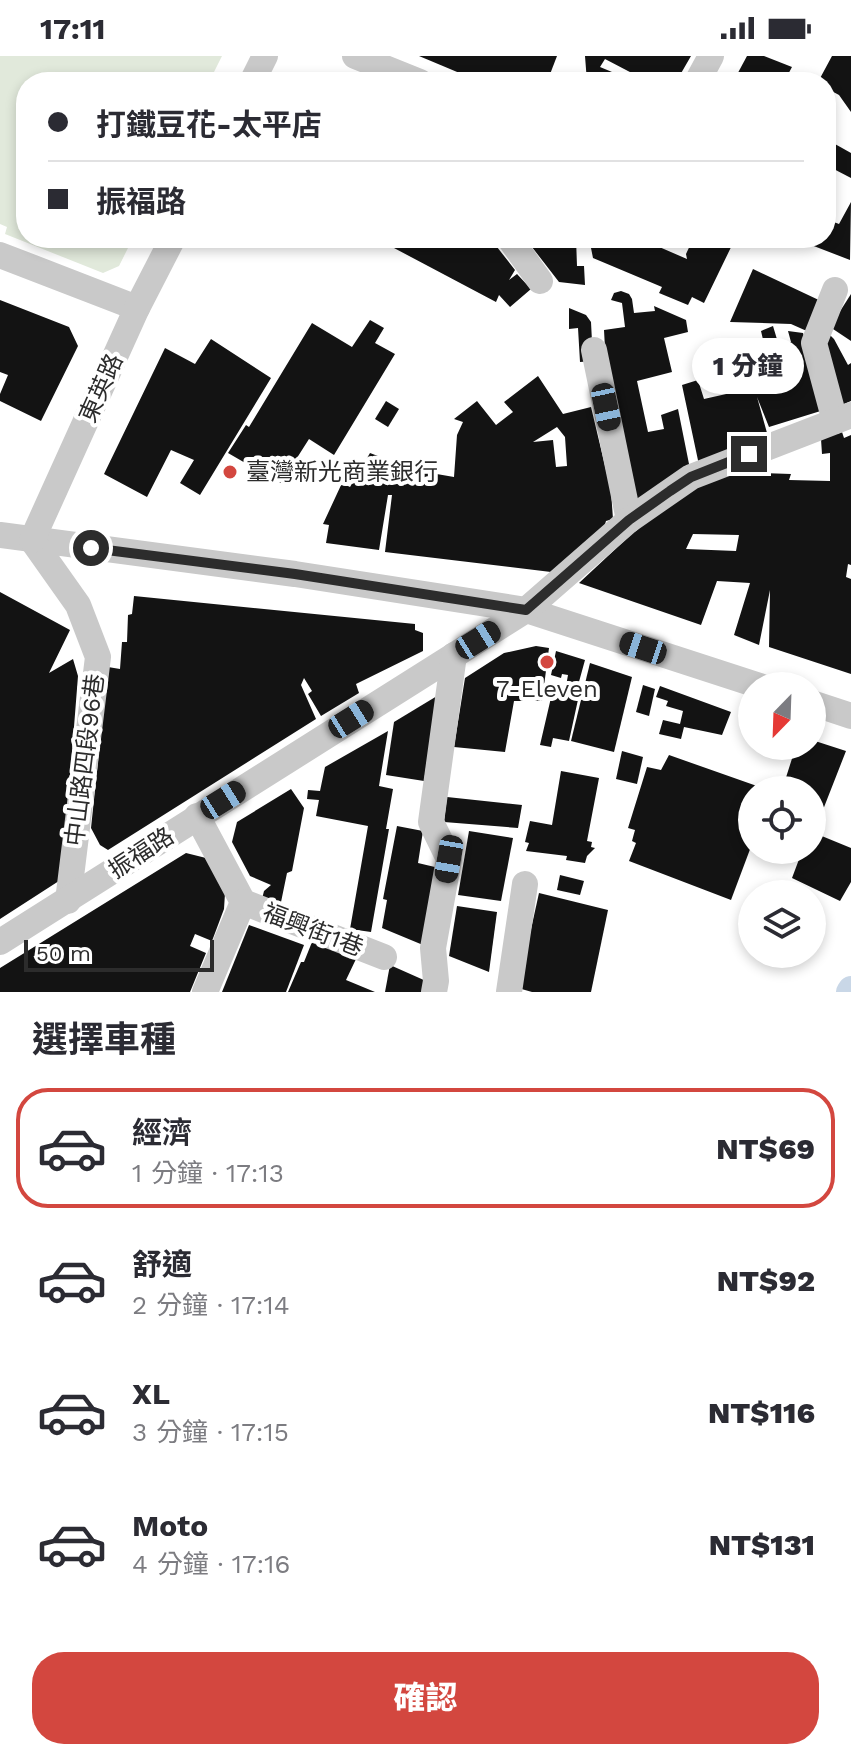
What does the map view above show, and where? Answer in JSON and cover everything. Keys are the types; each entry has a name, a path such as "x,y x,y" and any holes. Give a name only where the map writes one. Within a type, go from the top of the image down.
{"street":[{"path":"355,56 395,72"},
{"name":"東英路","path":"32,540 137,308 168,248"},
{"path":"516,248 540,281"},
{"path":"0,255 137,308"},
{"path":"835,290 814,343 843,418"},
{"path":"594,350 629,520"},
{"name":"振福路","path":"0,942 526,610 629,520 691,477 843,418"},
{"path":"0,535 279,572 526,610 738,679"},
{"path":"0,551 32,540"},
{"name":"中山路四段96巷","path":"32,540 78,605 98,657 68,901"},
{"path":"434,992 433,948 449,859 431,822 454,655"},
{"path":"826,708 851,716"},
{"path":"197,816 243,902 205,992"},
{"path":"509,992 525,884"},
{"name":"福興街1巷","path":"243,902 384,957"}],"shaded area":[{"path":"0,56 222,56 214,72 16,72 16,238 5,234 7,227 0,224"},
{"path":"40,248 128,248 119,266 103,273"}],"building":[{"path":"419,56 557,56 551,72 457,72"},
{"path":"585,56 691,56 682,72 630,72 605,59 600,67 612,72 586,72"},
{"path":"747,56 764,56 792,67 789,72 738,72"},
{"path":"832,56 851,56 851,112 836,93 836,72 823,72"},
{"path":"836,145 851,153 851,178 836,170"},
{"path":"851,202 850,260 819,248 836,248 836,223 839,224"},
{"path":"394,248 498,248 515,270 509,280 517,274 531,289 510,307 499,295 496,302"},
{"path":"533,248 576,248 577,266 584,266 585,285 559,282"},
{"path":"591,248 662,248 687,259 689,248 731,248 704,303 692,297 688,305 659,293 662,287 593,258"},
{"path":"753,269 823,302 809,332 791,324 730,322"},
{"path":"621,291 632,299 634,313 655,311 654,306 686,320 688,332 664,338 672,372 637,381 648,432 664,429 661,415 678,409 690,469 637,499 607,385 604,330 625,327 622,303 611,300 614,293"},
{"path":"851,294 851,341 830,327"},
{"path":"0,300 69,327 78,346 41,421 0,401 8,375 0,372"},
{"path":"569,308 586,315 591,322 593,361 580,362 578,328 569,329"},
{"path":"370,320 384,328 375,343 395,354 334,455 309,439 281,483 256,482 247,471 247,464 228,453 246,425 249,427 312,323 352,347"},
{"path":"773,326 779,346 791,342 788,331 803,333 827,409 769,427 757,397 769,440 699,465 682,385 698,380 704,399 744,390 733,345 748,342 752,353 765,348 761,331"},
{"path":"827,332 848,365 851,363 851,401 839,406 817,343"},
{"path":"211,339 271,378 200,495 180,483 194,460 171,450 147,497 104,474 165,348 195,364"},
{"path":"538,376 563,414 591,407 611,491 613,519 606,521 603,531 551,572 385,552 392,495 388,495 379,550 326,543 329,525 323,524 342,483 350,487 370,453 383,458 379,473 399,477 402,468 454,477 457,435 463,422 454,419 477,401 496,425 513,412 504,402","holes":["557,427 565,437 567,466 556,467 553,440 533,442"]},
{"path":"386,401 399,409 388,427 375,419"},
{"path":"842,432 844,438 851,435 851,565 848,564 846,577 851,579 851,674 769,647 770,590 759,645 734,635 750,583 717,581 701,625 579,583 652,515 694,487 758,464 760,473 791,474 789,480 830,481 830,453 822,454 821,439","holes":["693,534 739,535 736,551 686,549"]},
{"path":"0,592 70,630 49,673 73,659 78,676 62,879 0,919"},
{"path":"134,596 415,624 415,630 423,633 423,651 356,684 359,693 321,716 308,694 312,691 304,678 301,685 316,719 108,850 100,845 91,828 108,667 120,669 122,642 127,642 128,615 132,614"},
{"path":"536,646 549,648 542,701 514,701 505,752 454,747 465,678 504,653"},
{"path":"556,651 585,660 577,689 566,686 568,675 562,674 561,678 551,675"},
{"path":"590,663 632,677 614,752 571,741"},
{"path":"643,685 655,689 649,716 636,712"},
{"path":"660,686 731,712 722,735 684,727 681,739 659,734 663,720 680,724 683,711 666,706 668,701 656,697"},
{"path":"553,689 579,695 569,741 553,738 551,747 540,745"},
{"path":"437,696 424,781 386,775 394,722"},
{"path":"388,731 379,786 393,789 371,932 350,929 368,826 316,816 319,800 307,799 308,790 320,791 325,767"},
{"path":"826,745 846,751 826,802 826,776 786,776 792,760 826,760"},
{"path":"622,751 643,757 637,784 616,779"},
{"path":"669,755 738,779 738,864 744,864 731,900 629,861 636,843 632,841 635,830 628,828 647,767 661,770"},
{"path":"561,771 599,778 587,841 592,842 591,847 595,848 585,863 566,860 567,856 526,851 530,821 552,825"},
{"path":"291,789 304,808 292,871 287,873 280,907 262,899 264,891 271,885 250,876 232,842 237,822"},
{"path":"447,797 522,805 518,828 444,822"},
{"path":"397,826 423,831 418,863 439,868 423,945 382,928 387,900 383,899"},
{"path":"469,831 513,838 501,901 458,895"},
{"path":"826,838 851,848 851,882 840,901 826,894 826,880 792,878 797,864 826,864"},
{"path":"186,853 206,858 225,893 224,909 212,941 195,934 190,946 206,953 190,992 0,992 0,968"},
{"path":"560,875 584,881 580,895 557,890"},
{"path":"539,893 608,910 591,992 532,992 518,988"},
{"path":"457,906 497,912 489,972 449,956"},
{"path":"249,925 304,945 286,992 222,992"},
{"path":"312,942 356,959 346,980 375,992 288,992"},
{"path":"390,965 426,981 424,992 385,992"}],"place":[{"name":"臺灣新光商業銀行","path":"230,472"},
{"name":"7-Eleven","path":"547,662"}],"route":[{"path":"91,548 295,574 526,610 629,520 670,491 691,477 749,454"}]}
